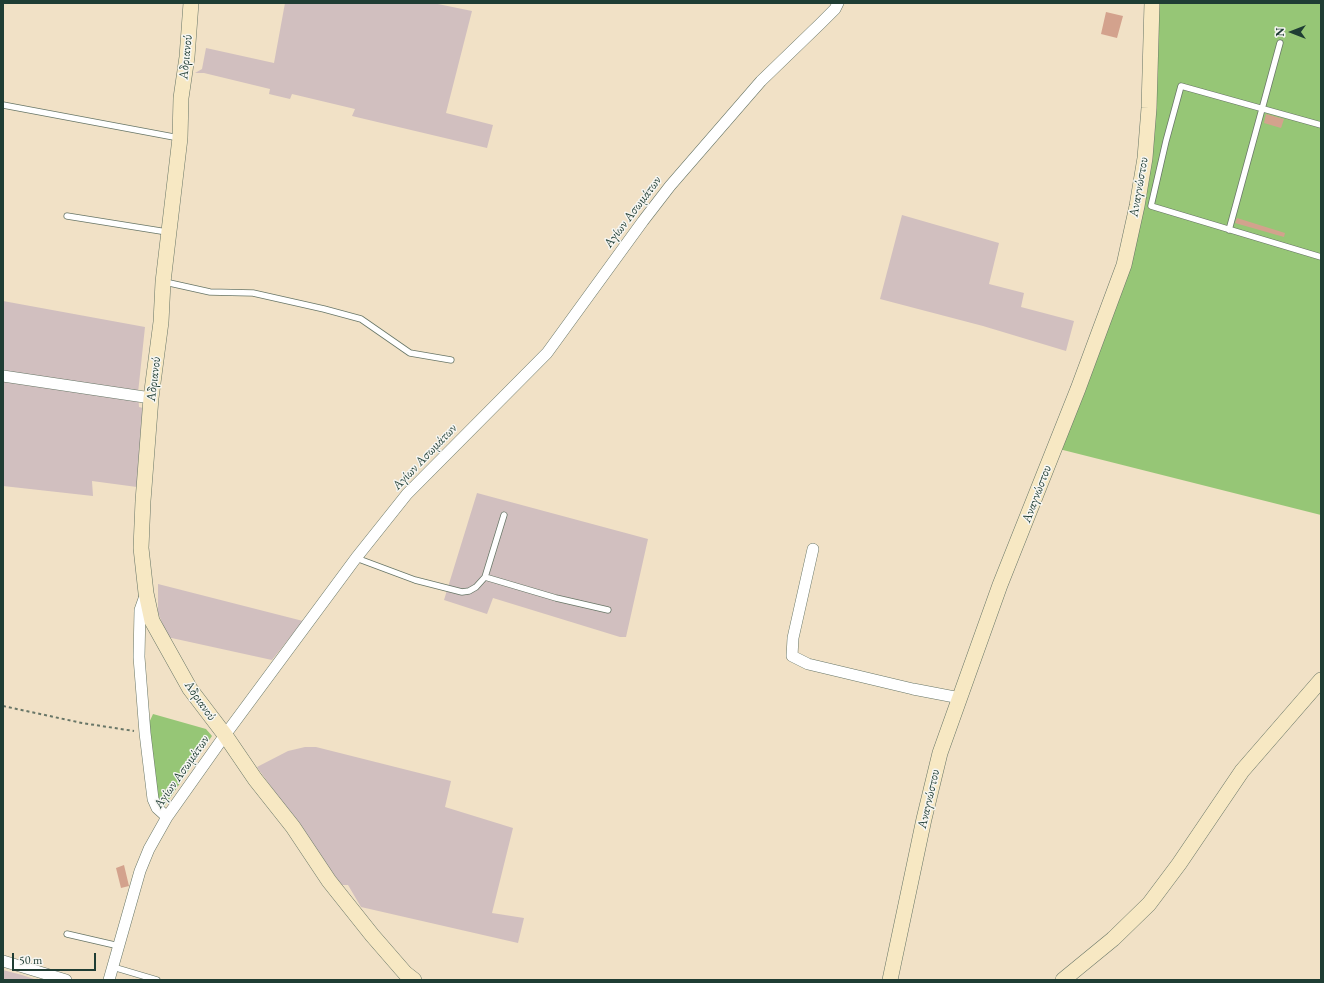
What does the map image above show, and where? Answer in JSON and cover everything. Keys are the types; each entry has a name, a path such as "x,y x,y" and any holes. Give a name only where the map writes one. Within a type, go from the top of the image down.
{"street":[{"name":"Αδριανού","path":"191,3 182,98 180,138 163,282 161,322 151,398 143,501 142,548 146,593 152,621 190,689 225,735 255,779 293,827 329,881 372,935 405,973 414,980"},
{"name":"Αγίων Ασωμάτων","path":"109,980 114,967 118,946 140,871 149,849 167,817 225,735 356,558 407,494 547,353 670,186 761,81 835,9 838,3"},
{"name":"Αναγνώστου","path":"890,980 922,826 940,753 1000,585 1078,389 1124,265 1144,205 1152,3"},
{"path":"3,376 151,398"},
{"path":"813,549 793,638 792,656 808,664 913,689 960,698"},
{"path":"146,593 140,610 139,657 145,732 153,799 157,808 167,817"},
{"path":"1063,980 1113,939 1149,904 1179,864 1242,771 1321,680"},
{"path":"3,961 66,980"}],"lane":[{"path":"1229,230 1280,43"},
{"path":"1321,125 1181,86 1166,141 1144,205 1321,257"},
{"path":"3,105 180,138"},
{"path":"67,216 170,232"},
{"path":"163,282 210,292 253,293 339,313 361,319 410,352 451,360"},
{"path":"356,558 415,580 462,592 469,591 476,587 485,577 504,515"},
{"path":"485,577 556,598 608,610"},
{"path":"67,934 118,946"},
{"path":"114,967 157,980"}],"path":[{"path":"3,706 82,723 145,732"}],"shaded area":[{"path":"285,3 433,3 472,11 446,113 493,125 487,148 352,116 355,109 292,94 290,99 269,94 270,89 204,73 195,73 202,69 206,48 274,63"},
{"path":"902,215 999,243 989,284 1024,293 1021,307 1074,321 1066,351 983,326 880,299"},
{"path":"3,301 145,327 138,393 139,407 143,408 137,487 92,481 93,496 3,486"},
{"path":"477,493 648,539 626,637 620,637 493,598 487,614 444,600"},
{"path":"158,584 303,621 272,660 167,637 158,612"},
{"path":"305,747 316,747 451,781 445,807 513,828 492,913 524,918 518,943 361,907 348,885 341,885 257,767 288,751"},
{"path":"3,970 22,975 37,980 3,980"}],"green space":[{"path":"1154,3 1321,3 1321,515 1059,449 1142,204"},
{"path":"153,714 206,729 212,736 164,807 159,806 148,725"}],"building":[{"path":"1106,12 1123,16 1117,38 1101,34"},
{"path":"1266,114 1284,119 1281,128 1264,123"},
{"path":"1237,218 1285,233 1284,237 1235,223"},
{"path":"124,865 129,886 121,888 116,868"}]}
